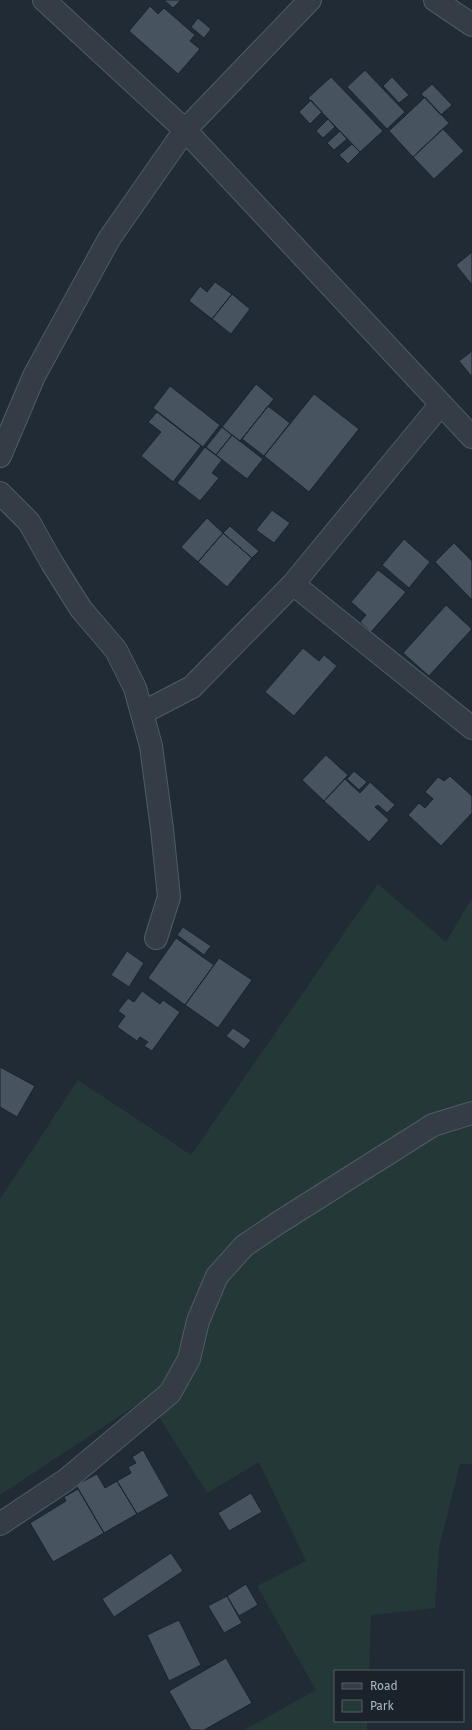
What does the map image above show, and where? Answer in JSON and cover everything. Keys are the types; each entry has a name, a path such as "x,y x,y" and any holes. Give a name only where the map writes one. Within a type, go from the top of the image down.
{"street":[{"path":"44,0 185,130 472,437"},
{"path":"0,456 34,376 109,239 185,130 310,0"},
{"path":"435,0 472,25"},
{"path":"142,713 192,687 293,584 442,404"},
{"path":"0,493 29,522 52,563 81,609 116,650 135,688 151,746 162,829 168,897 156,938"},
{"path":"293,584 472,728"},
{"path":"0,1524 66,1480 170,1393 189,1359 198,1321 217,1276 244,1246 433,1126 472,1113"}],"green space":[{"path":"378,884 446,942 472,898 472,1464 460,1464 439,1548 435,1608 371,1615 369,1670 334,1670 334,1722 367,1722 367,1730 244,1730 316,1690 257,1586 306,1561 259,1462 207,1493 147,1398 0,1495 0,1199 78,1080 191,1155"}],"building":[{"path":"164,0 181,0 173,8"},
{"path":"150,6 158,14 164,8 195,35 190,41 200,49 178,74 129,31"},
{"path":"198,18 211,29 204,38 191,27"},
{"path":"365,70 405,112 387,129 347,87"},
{"path":"331,77 383,131 360,152 308,98"},
{"path":"392,77 409,95 399,103 383,86"},
{"path":"432,84 452,105 441,115 421,94"},
{"path":"425,97 449,123 413,157 389,131"},
{"path":"311,100 322,112 310,124 299,112"},
{"path":"328,119 335,127 323,138 316,131"},
{"path":"443,129 464,151 434,179 413,157"},
{"path":"340,131 347,139 334,150 327,143"},
{"path":"352,144 360,152 348,164 339,155"},
{"path":"472,252 472,285 456,265"},
{"path":"215,282 232,294 212,319 189,301 200,286 207,292"},
{"path":"232,294 250,309 231,334 212,319"},
{"path":"472,351 472,377 459,361"},
{"path":"256,384 274,399 240,441 222,427"},
{"path":"170,386 220,425 203,447 153,408"},
{"path":"314,394 359,429 309,492 264,456"},
{"path":"268,406 290,423 264,456 242,439"},
{"path":"157,412 201,446 173,482 141,456 161,432 148,422"},
{"path":"222,427 232,435 216,455 206,447"},
{"path":"232,435 263,459 247,479 216,455"},
{"path":"205,447 222,460 212,473 219,478 200,501 177,483"},
{"path":"272,510 290,523 274,543 256,530"},
{"path":"207,518 223,533 198,562 181,547"},
{"path":"230,526 259,551 252,558 223,533"},
{"path":"223,533 252,558 227,587 198,562"},
{"path":"404,539 430,562 409,588 382,565"},
{"path":"454,543 472,561 472,600 435,562"},
{"path":"378,570 406,592 371,632 360,622 366,615 351,602"},
{"path":"446,605 472,629 429,676 403,653"},
{"path":"303,648 319,661 324,655 337,666 294,716 265,692"},
{"path":"326,755 348,775 324,801 302,780"},
{"path":"354,771 367,782 359,790 347,779"},
{"path":"450,776 472,796 472,813 441,846 408,815 419,803 425,808 433,799 425,792 438,777 444,781"},
{"path":"345,779 360,793 370,782 395,805 387,813 378,805 375,807 389,820 369,842 324,801"},
{"path":"183,927 211,946 204,955 177,935"},
{"path":"176,938 214,965 185,1005 148,978"},
{"path":"127,951 144,963 129,987 111,975"},
{"path":"219,958 252,980 218,1028 185,1005"},
{"path":"142,991 160,1004 163,1000 180,1012 152,1051 144,1046 148,1042 140,1037 137,1041 117,1027 125,1016 118,1011 128,998 134,1002"},
{"path":"233,1028 251,1040 244,1049 226,1036"},
{"path":"0,1067 35,1086 17,1117 0,1107"},
{"path":"143,1450 169,1496 137,1514 117,1481 131,1473 128,1467 136,1463 132,1457"},
{"path":"97,1474 105,1488 117,1481 137,1514 104,1533 76,1485"},
{"path":"78,1489 104,1533 53,1562 30,1523 66,1501 64,1497"},
{"path":"251,1493 262,1512 229,1531 218,1513"},
{"path":"171,1553 183,1571 114,1617 102,1599"},
{"path":"246,1584 258,1605 239,1616 227,1596"},
{"path":"227,1596 242,1623 224,1633 208,1606"},
{"path":"179,1620 201,1665 169,1681 147,1635"},
{"path":"226,1658 252,1703 204,1730 191,1730 169,1691"}]}
